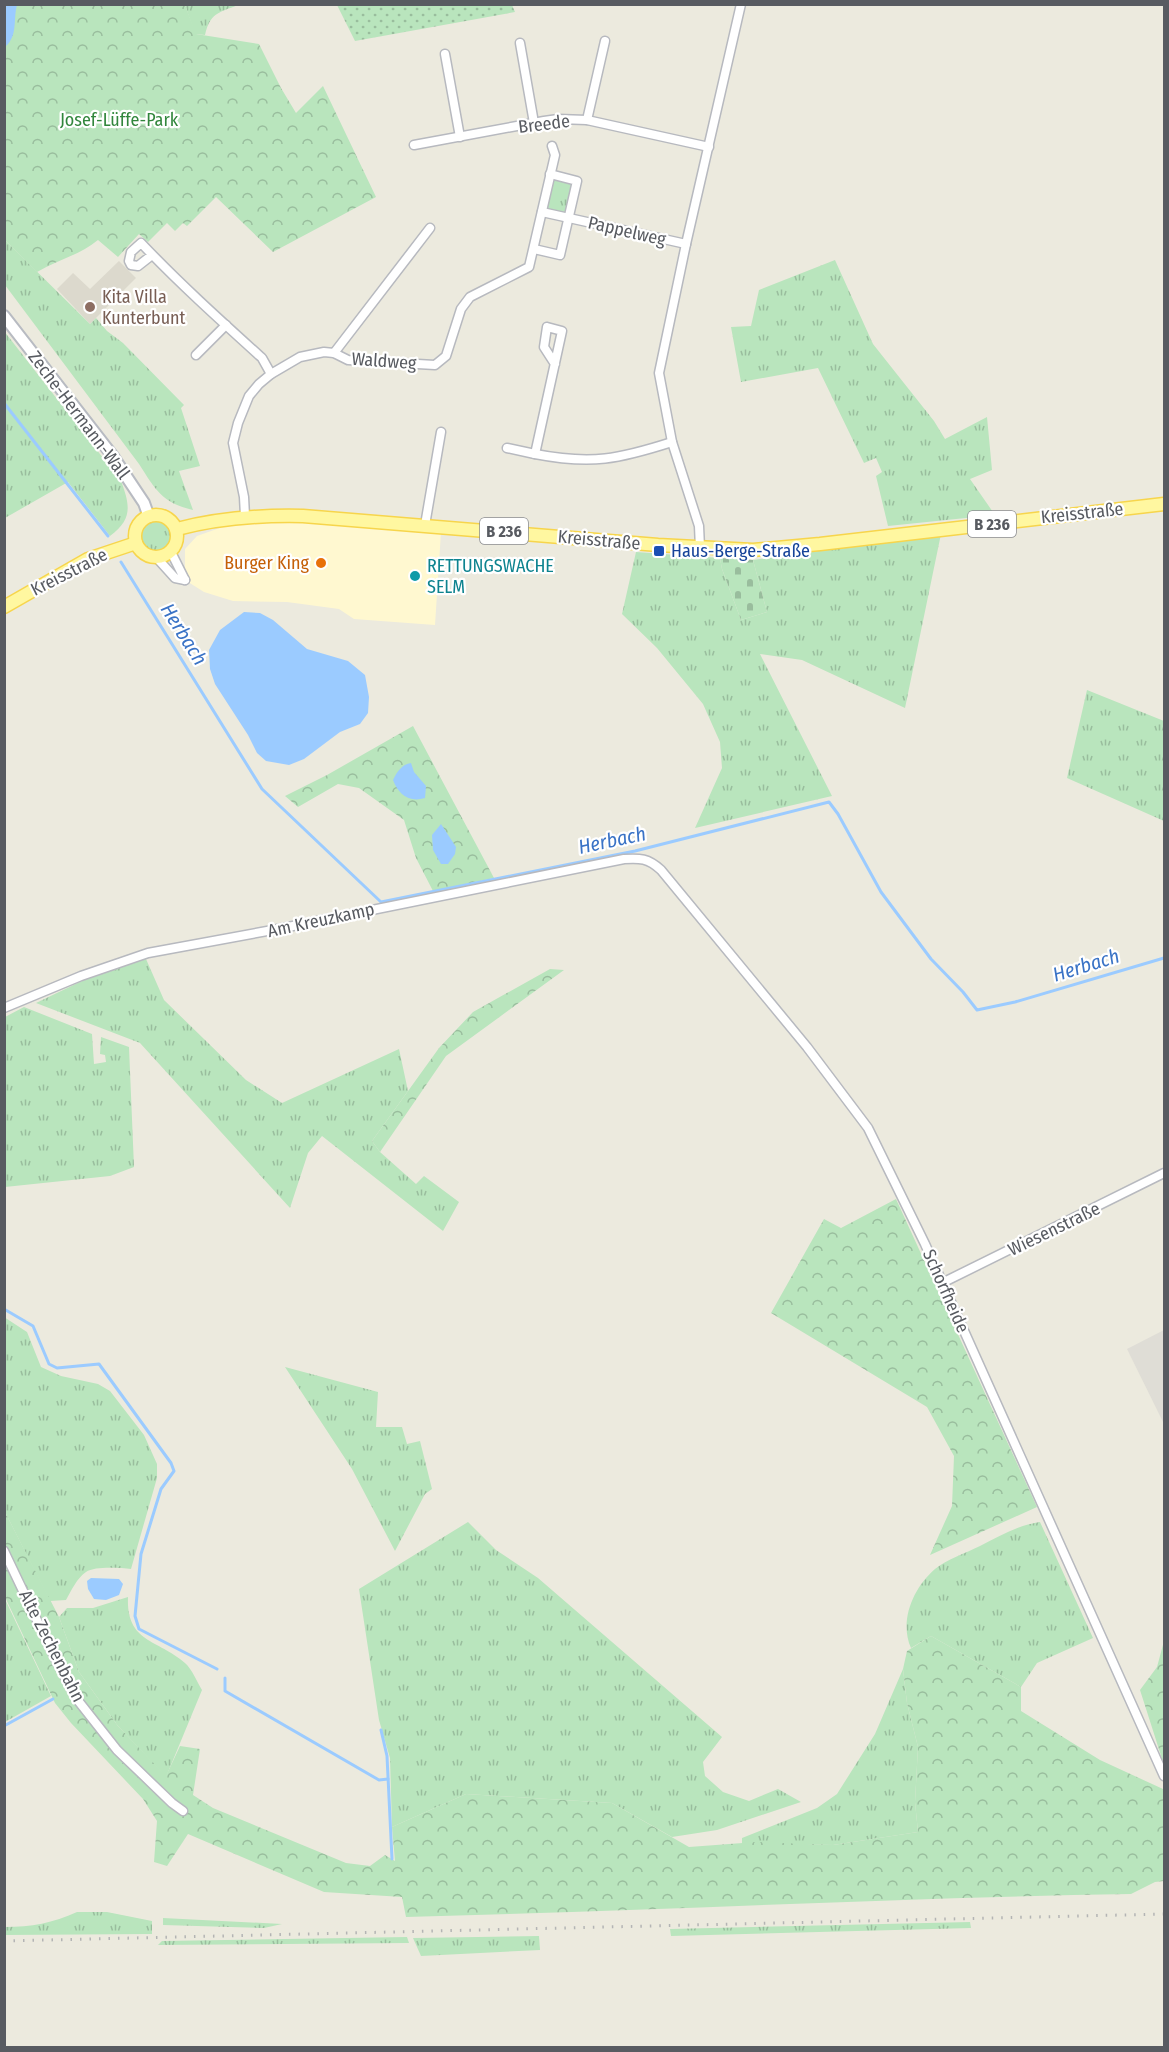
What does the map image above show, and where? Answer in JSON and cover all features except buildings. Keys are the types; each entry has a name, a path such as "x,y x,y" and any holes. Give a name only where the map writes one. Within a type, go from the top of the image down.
{"main road":[{"name":"Kreisstraße","path":"177,529 219,519 245,516 303,516 700,548 753,550 1164,504"},
{"path":"149,516 165,516 177,529 176,545 171,552 156,557 144,554 136,543 137,527 149,516"},
{"name":"Kreisstraße","path":"4,607 88,559 136,543"}],"street":[{"path":"700,548 699,526 672,442 659,373 741,4"},
{"path":"587,120 604,41"},
{"path":"520,43 534,123"},
{"path":"445,54 460,137"},
{"name":"Breede","path":"414,145 558,119 587,120 709,147"},
{"path":"550,174 577,181 560,255 534,249 550,174 555,155 552,146"},
{"name":"Pappelweg","path":"542,212 686,244"},
{"name":"Waldweg","path":"334,353 430,228"},
{"name":"Waldweg","path":"245,516 244,497 233,443 249,396 259,384 300,357 314,353 334,353 348,360 435,365 446,356 461,309 470,297 529,267 534,249"},
{"path":"152,255 262,358 271,374"},
{"name":"Zeche-Hermann-Wall","path":"4,316 112,455 144,502 149,516"},
{"path":"196,355 226,325"},
{"path":"535,454 555,364"},
{"path":"424,525 441,432"},
{"path":"507,448 582,461 625,456 672,442"},
{"path":"156,557 175,578 184,580 171,552"},
{"name":"Am Kreuzkamp","path":"4,1008 81,976 148,953 624,860 645,859"},
{"name":"Schorfheide","path":"645,859 661,870 807,1047 868,1128 942,1283 1164,1776"},
{"name":"Wiesenstraße","path":"942,1283 1164,1173"},
{"name":"Alte Zechenbahn","path":"4,1551 76,1698 117,1750 183,1811"}],"shaded area":[{"name":"Kita Villa Kunterbunt","path":"119,261 136,278 90,324 57,289 73,273 90,289"},
{"path":"306,521 441,532 435,625 354,619 339,609 287,602 233,601 204,592 185,580 185,549 197,536 231,524"},
{"path":"1164,1330 1164,1424 1127,1349"}],"green space":[{"name":"Josef-Lüffe-Park","path":"4,5 185,5 196,34 259,44 296,113 323,86 376,197 273,252 216,197 187,226 183,223 175,231 167,223 148,242 139,234 118,257 98,240 84,250 37,272 5,240"},
{"path":"185,5 238,5 212,18 205,35 195,34"},
{"path":"337,5 512,5 515,12 355,41"},
{"path":"555,179 571,185 564,212 549,209 547,206"},
{"path":"5,240 90,324 96,318 184,405 181,408 200,466 179,471 193,510 182,507 160,494 5,285"},
{"path":"835,260 873,344 934,421 945,439 987,417 992,470 970,479 995,515 888,526 876,476 882,472 876,458 864,463 818,368 741,382 731,327 751,326 759,290"},
{"path":"4,331 121,481 128,511 123,524 110,536 68,482 5,518"},
{"path":"156,519 168,523 172,535 168,547 156,551 144,547 140,535 144,523"},
{"path":"941,534 905,708 802,660 760,654 832,796 695,828 722,768 720,742 703,704 657,648 622,614 636,552 720,558 741,620 767,612 753,560"},
{"path":"720,558 753,560 767,612 741,620"},
{"path":"1087,690 1164,721 1164,821 1067,778"},
{"path":"413,726 494,878 433,891 416,858 404,820 359,788 338,784 298,807 285,796"},
{"path":"146,959 164,1000 246,1080 282,1103 399,1049 408,1091 372,1141 380,1152 416,1184 424,1176 459,1202 443,1231 322,1136 308,1153 290,1208 140,1043 36,1003 82,981"},
{"path":"550,969 564,970 446,1056 380,1152 372,1141 439,1048 473,1012"},
{"path":"24,1007 92,1034 94,1064 106,1062 105,1055 100,1054 101,1037 129,1047 134,1167 110,1176 5,1187 5,1017"},
{"path":"896,1199 1037,1507 930,1555 952,1506 954,1456 927,1407 771,1313 824,1219 841,1228"},
{"path":"4,1317 27,1332 41,1367 61,1376 98,1384 110,1391 144,1435 157,1464 157,1478 131,1569 90,1570 77,1581 66,1600 50,1601 5,1512"},
{"path":"285,1367 378,1392 376,1427 402,1427 407,1444 420,1441 432,1489 425,1494 395,1551 352,1469"},
{"path":"5,1512 59,1617 79,1672 118,1726 166,1776 180,1746 200,1749 193,1795 213,1808 346,1863 370,1866 385,1855 395,1861 392,1827 466,1794 612,1803 689,1847 756,1842 833,1845 918,1832 915,1802 918,1747 907,1703 903,1669 907,1651 931,1636 1021,1687 1021,1711 1100,1760 1163,1789 1164,1881 1155,1882 1131,1894 406,1917 402,1897 324,1892 188,1834 167,1866 154,1862 157,1821 143,1799 55,1703 5,1597"},
{"path":"468,1522 496,1550 538,1578 722,1737 703,1762 705,1776 723,1792 749,1801 778,1789 801,1802 717,1830 672,1837 612,1803 466,1794 392,1827 390,1758 379,1720 359,1589"},
{"path":"1040,1522 1093,1638 1037,1663 1021,1687 931,1636 911,1648 907,1627 910,1606 920,1586 935,1569 1009,1531"},
{"path":"4,1597 51,1696 5,1722 4,1722"},
{"path":"128,1597 132,1623 138,1632 185,1663 202,1690 166,1777 118,1726 79,1672 59,1617 67,1608 93,1608"},
{"path":"1164,1641 1164,1765 1140,1690 1157,1667"},
{"path":"903,1669 907,1703 918,1747 915,1802 918,1832 833,1845 742,1843 742,1838 817,1808 837,1794 875,1734"},
{"path":"77,1912 107,1912 152,1921 152,1934 5,1935 5,1927 42,1924"},
{"path":"163,1918 282,1924 264,1928 163,1925"},
{"path":"970,1922 971,1928 671,1936 670,1929"},
{"path":"539,1936 540,1950 421,1956 413,1938"},
{"path":"407,1937 409,1943 158,1945 162,1941"}],"water":[{"path":"6,4 17,5 14,32 6,46 4,45"},
{"path":"244,612 260,613 273,620 307,649 348,661 365,675 369,697 368,713 360,724 340,732 304,759 289,765 266,761 257,753 215,684 210,669 209,650 220,630"},
{"path":"411,763 414,772 426,786 425,798 414,799 405,796 393,780 402,767"},
{"path":"441,824 456,847 455,854 448,864 441,864 433,850 432,835"},
{"path":"91,1578 119,1579 123,1584 119,1595 106,1600 94,1599 88,1589 87,1581"}],"waterway":[{"name":"Herbach","path":"4,403 108,536"},
{"name":"Herbach","path":"121,562 262,789 381,902 635,851 829,802 881,892 931,959 977,1010 1015,1002 1164,958"},
{"path":"4,1309 33,1326 49,1364 57,1368 99,1364 171,1463 174,1471 161,1489 141,1554 135,1616 139,1629 217,1669"},
{"path":"225,1678 225,1691 379,1780 388,1779"},
{"path":"4,1726 53,1699"},
{"path":"381,1730 387,1756 392,1859"}],"railway":[{"path":"4,1941 1164,1914"}],"place":[{"name":"Kita Villa Kunterbunt","path":"90,307"},
{"name":"Haus-Berge-Straße","path":"659,551"},
{"name":"Burger King","path":"321,563"},
{"name":"RETTUNGSWACHE SELM","path":"415,576"}]}
